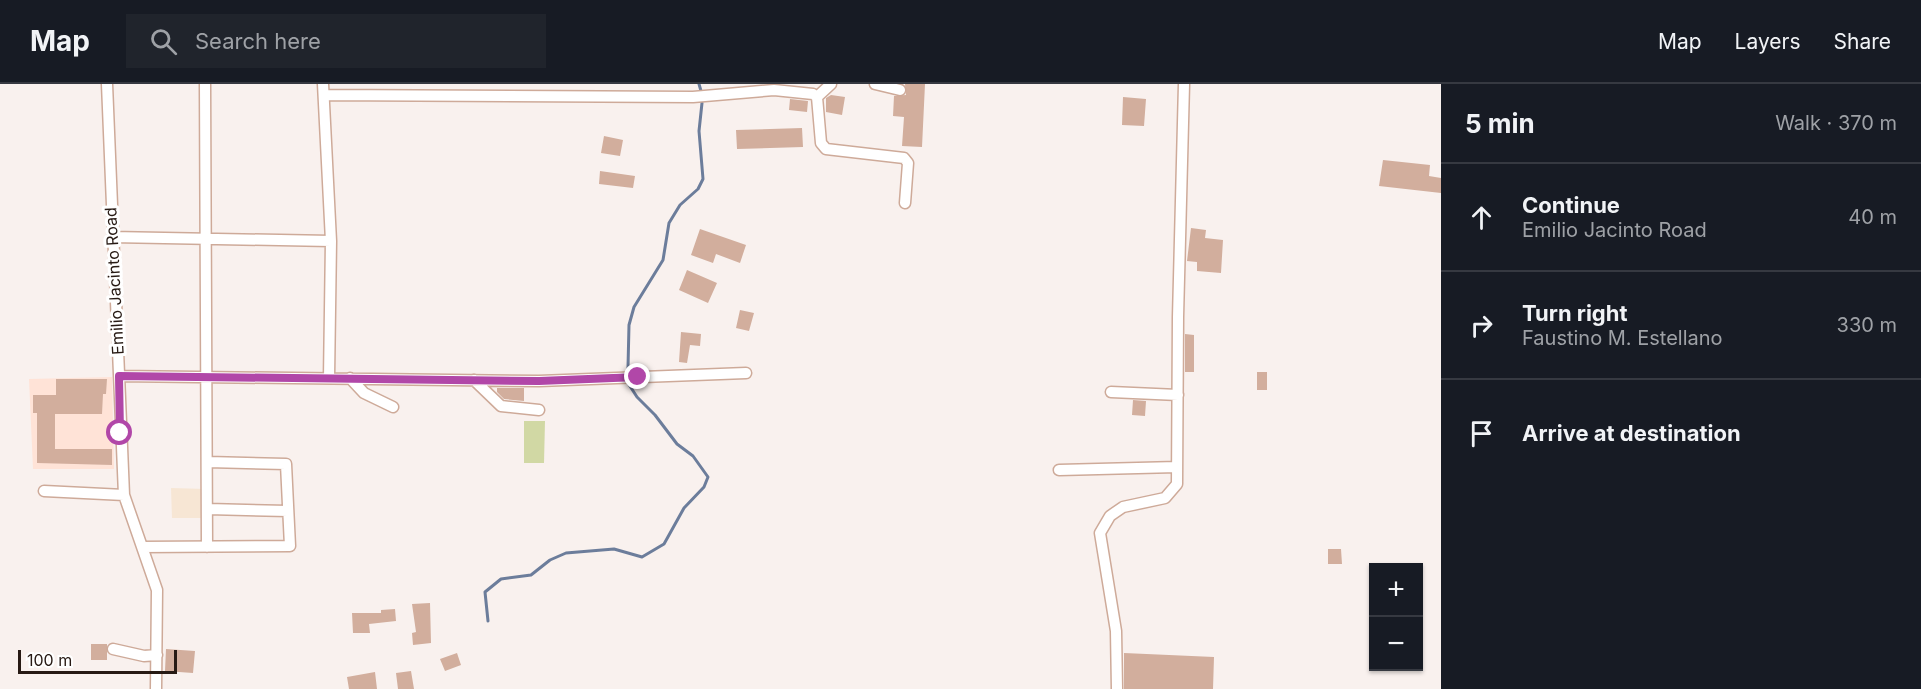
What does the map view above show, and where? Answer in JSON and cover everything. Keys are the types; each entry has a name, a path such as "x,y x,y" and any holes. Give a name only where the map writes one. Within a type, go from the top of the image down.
{"street":[{"name":"Emilio Jacinto Road","path":"106,84 124,495 157,590 156,689"},
{"path":"205,84 207,547"},
{"path":"817,98 831,84"},
{"path":"875,84 900,90"},
{"path":"1117,689 1116,632 1100,533 1110,516 1123,507 1165,498 1177,484 1184,84"},
{"path":"329,378 331,241 324,90 693,98 774,90 813,93 817,98 821,143 826,149 904,158 908,163 905,203"},
{"path":"112,237 331,241"},
{"path":"119,376 474,380 746,373"},
{"path":"350,378 364,393 393,407"},
{"path":"474,380 501,406 538,410"},
{"path":"1111,392 1178,395"},
{"path":"142,547 290,546 286,464 208,462"},
{"path":"1059,470 1177,467"},
{"path":"44,491 124,495"},
{"path":"208,509 288,511"},
{"path":"113,649 144,656 157,655"}],"shaded area":[{"path":"112,377 114,469 33,469 29,379"},
{"path":"171,488 206,489 206,518 172,518"}],"green space":[{"path":"524,421 545,421 544,463 524,463"}],"building":[{"path":"905,84 925,84 922,147 902,146 904,117 893,116 894,96 906,95"},
{"path":"831,95 845,97 842,115 826,112 826,98"},
{"path":"1123,97 1146,99 1144,126 1122,125"},
{"path":"790,99 808,101 807,112 789,110"},
{"path":"802,128 803,147 737,149 736,130"},
{"path":"604,136 623,140 620,156 601,153"},
{"path":"1383,160 1430,165 1429,176 1441,178 1441,193 1379,186"},
{"path":"600,171 635,176 633,188 599,184"},
{"path":"1191,228 1206,230 1205,238 1223,240 1221,273 1197,271 1197,262 1187,261"},
{"path":"700,229 746,245 740,263 716,254 713,263 691,255"},
{"path":"687,270 717,283 708,303 679,290"},
{"path":"740,310 754,313 749,331 736,328"},
{"path":"681,332 701,334 700,346 690,345 687,363 679,362"},
{"path":"1185,334 1194,335 1194,372 1185,372"},
{"path":"1257,372 1267,372 1267,390 1257,390"},
{"path":"56,379 107,379 106,394 103,394 102,414 55,414 55,449 112,449 112,465 37,463 37,413 33,413 33,395 56,395"},
{"path":"497,388 524,388 524,401 504,399 497,392"},
{"path":"1133,400 1146,401 1145,416 1132,415"},
{"path":"1328,549 1341,549 1342,564 1328,564"},
{"path":"430,603 431,643 413,645 412,633 416,632 412,604"},
{"path":"395,609 396,621 369,624 370,633 353,633 352,613 381,613 381,610"},
{"path":"91,644 107,644 107,660 91,660"},
{"path":"166,649 195,651 193,673 165,671"},
{"path":"457,653 461,665 445,671 440,659"},
{"path":"1124,653 1214,657 1213,689 1124,689"},
{"path":"411,671 414,689 398,689 396,673"},
{"path":"375,672 377,689 349,689 347,677"}],"waterway":[{"path":"699,84 701,91"},
{"path":"488,621 485,592 501,579 531,575 550,560 566,553 614,549 642,557 664,544 684,508 704,487 708,477 693,456 677,444 628,383 629,325 634,307 663,260 669,223 680,205 698,189 703,179 699,131 702,103"}],"route":[{"path":"120,433 119,376 539,381 638,377"}]}
